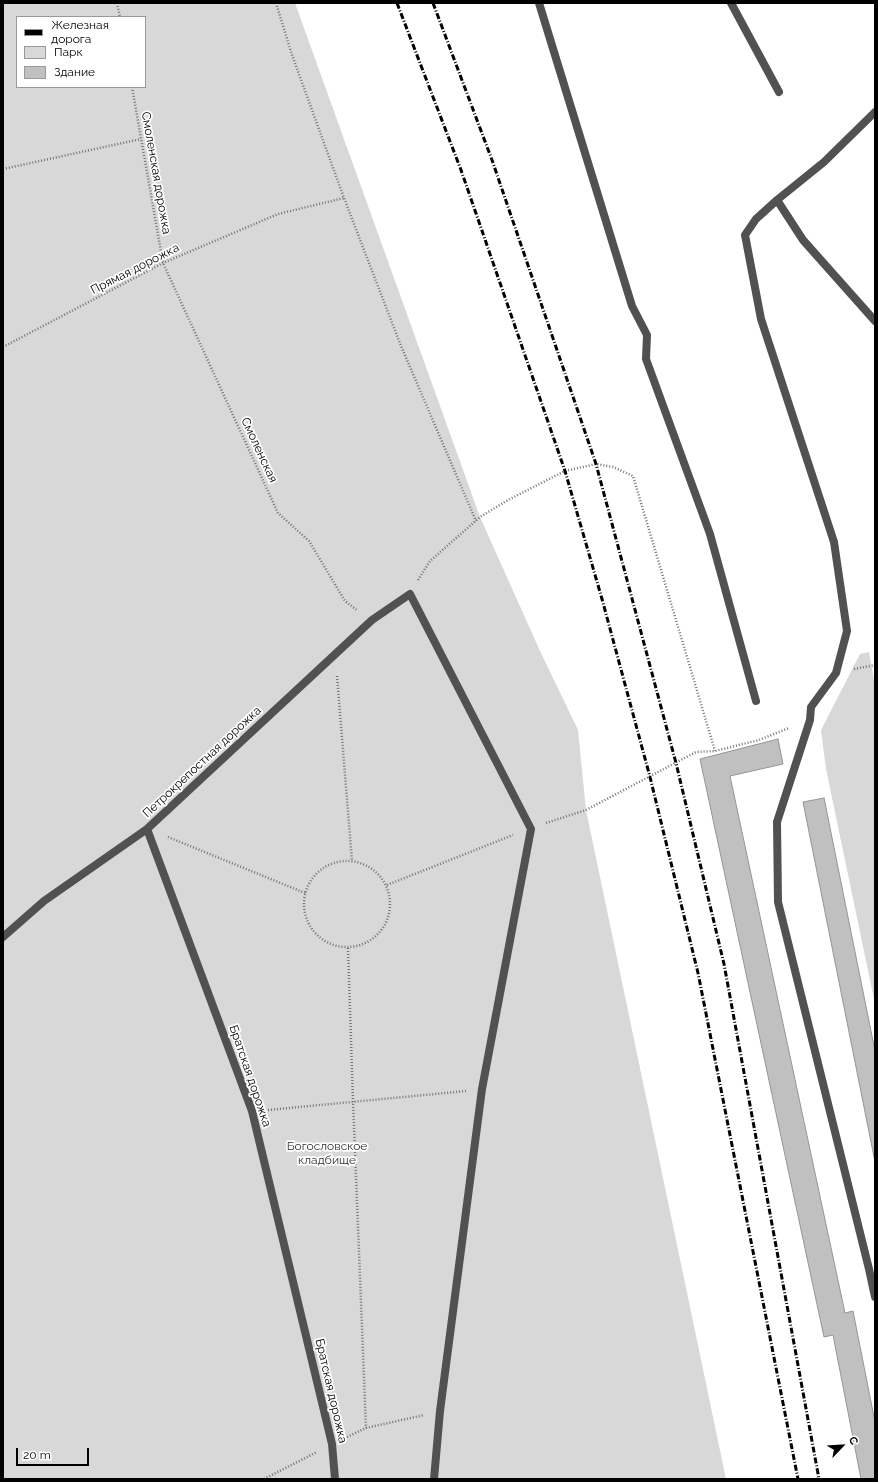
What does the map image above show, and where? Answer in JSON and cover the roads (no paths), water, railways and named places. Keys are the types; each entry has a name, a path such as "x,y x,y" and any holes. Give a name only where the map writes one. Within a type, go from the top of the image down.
{"lane":[{"path":"539,3 632,306 647,335 646,358 710,534 756,701"},
{"path":"731,3 779,92"},
{"path":"875,112 824,162 756,219 745,235 761,319 834,542 847,631 836,673 812,707 810,720 777,822 778,902 870,1269 875,1297"},
{"path":"777,200 803,240 875,321"},
{"name":"Петрокрепостная дорожка","path":"3,937 44,901 147,829 372,620 410,594 531,828 482,1089 440,1411 434,1479"},
{"name":"Братская дорожка","path":"147,829 252,1111 332,1444 335,1479"}],"railway":[{"path":"397,3 461,170 565,471 602,599 650,777 698,973 798,1479"},
{"path":"433,3 492,160 596,464 676,763 724,964 819,1479"}],"park label":[{"name":"Богословское кладбище","path":"327,1153"}]}
